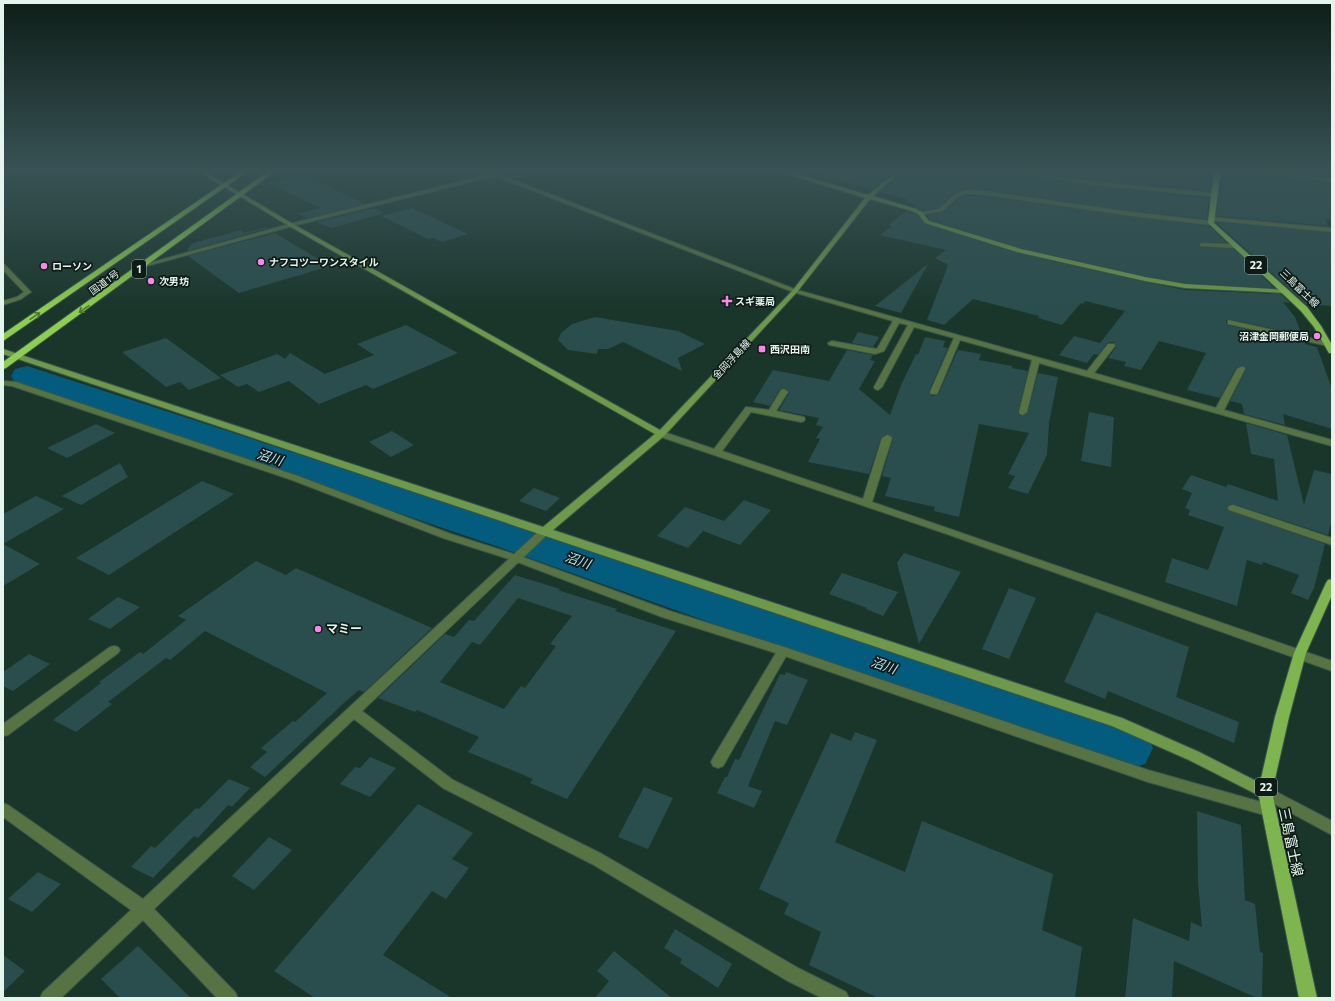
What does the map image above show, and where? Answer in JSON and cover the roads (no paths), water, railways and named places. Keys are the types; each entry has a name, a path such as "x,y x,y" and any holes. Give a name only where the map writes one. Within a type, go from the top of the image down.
{"highway":[{"name":"国道1号","path":"3,338 179,217"},
{"name":"国道1号","path":"3,366 210,217"}],"main road":[{"path":"1211,221 1212,217"},
{"name":"三島富士線","path":"1211,221 1234,246 1304,309 1317,326 1330,348"},
{"name":"三島富士線","path":"1308,998 1264,792 1282,717 1300,653 1332,583"}],"street":[{"path":"278,217 661,434 1300,653 1332,666"},
{"path":"145,265 325,217"},
{"path":"602,217 795,291 1332,443"},
{"name":"金岡浮島線","path":"544,532 661,434 795,291 853,217"},
{"path":"923,217 927,222 1019,251 1111,272 1185,286 1285,291"},
{"path":"1163,217 1332,230"},
{"path":"1202,245 1234,246"},
{"path":"3,266 28,292 19,298 3,303"},
{"path":"832,343 875,352 880,351 897,320"},
{"path":"1231,322 1330,348"},
{"path":"878,387 912,324"},
{"path":"934,392 958,337"},
{"path":"1089,374 1111,346"},
{"path":"3,351 1117,722 1194,756 1332,828"},
{"path":"1023,412 1036,359"},
{"path":"1219,411 1241,369"},
{"path":"3,383 13,384 295,478 446,536 516,558 666,614 784,651 1141,773 1268,810"},
{"path":"771,413 784,392"},
{"path":"716,453 749,408 801,419"},
{"path":"866,504 887,438"},
{"path":"1233,508 1332,542"},
{"path":"49,998 352,711 544,532"},
{"path":"3,731 114,650"},
{"path":"718,762 784,651"},
{"path":"352,711 448,784 597,859 792,974 840,998"},
{"path":"3,808 143,908 229,998"}],"waterway":[{"name":"沼川","path":"27,376 508,536 1126,748"}],"place":[{"name":"ナフコツーワンスタイル","path":"261,262"},
{"name":"ローソン","path":"44,266"},
{"name":"次男坊","path":"151,281"},
{"name":"スギ薬局","path":"727,301"},
{"name":"沼津金岡郵便局","path":"1317,336"},
{"name":"西沢田南","path":"762,349"},
{"name":"マミー","path":"318,629"}]}
